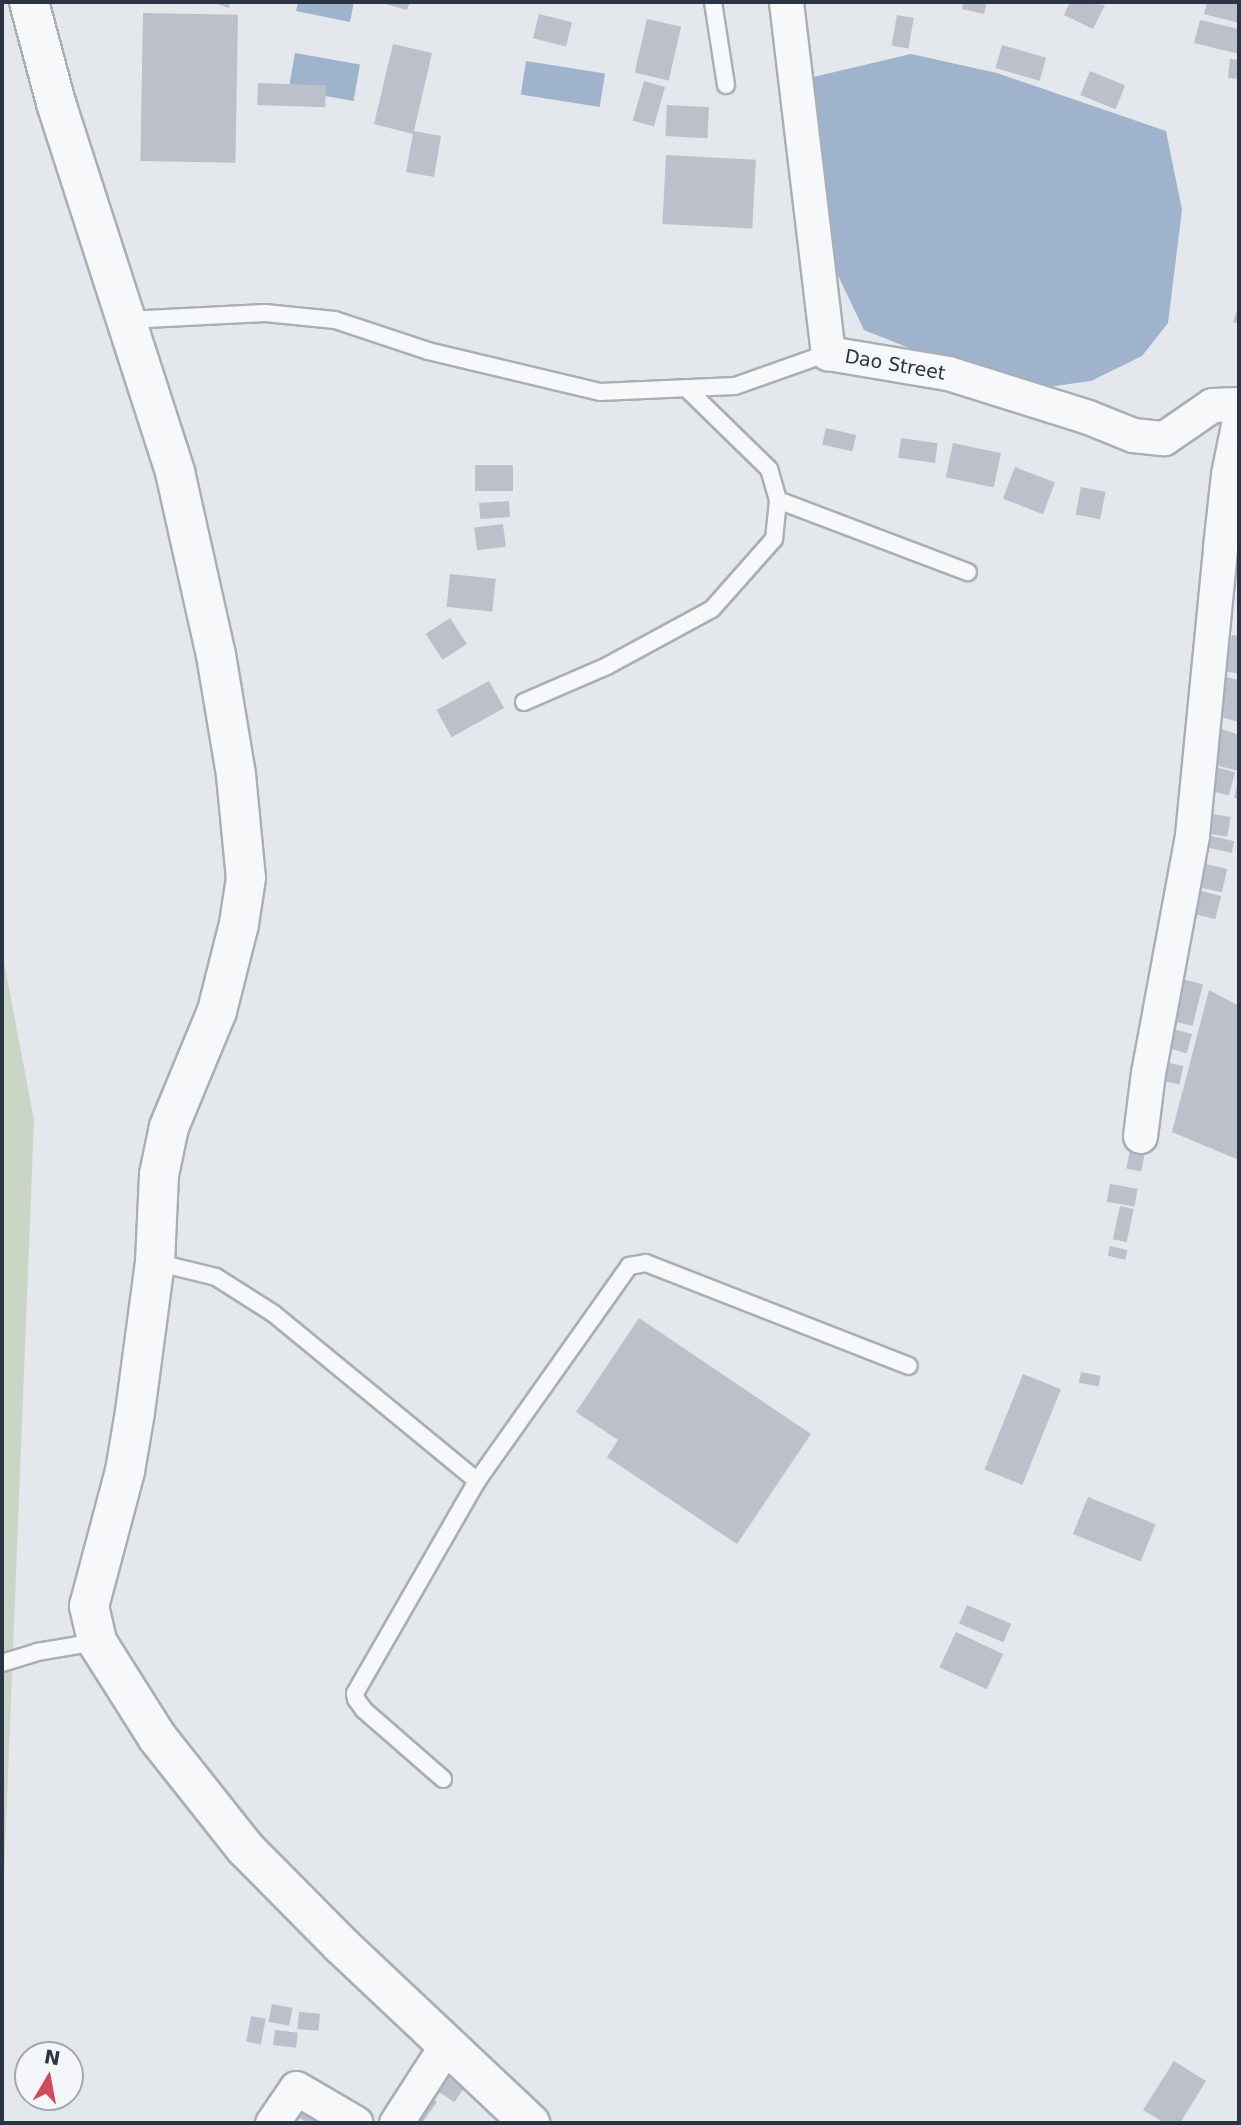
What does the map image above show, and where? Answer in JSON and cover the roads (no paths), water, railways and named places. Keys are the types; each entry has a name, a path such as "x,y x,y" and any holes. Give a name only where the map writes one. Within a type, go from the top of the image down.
{"street":[{"path":"29,2 56,103 175,472 216,655 236,775 246,878 239,924 217,1011 170,1127 159,1175 155,1262 125,1471 89,1606 97,1642 157,1737 245,1848 341,1945 447,2044 525,2122"},
{"name":"Dao Street","path":"786,2 828,353 948,373 1087,416 1133,435 1164,438 1230,409"},
{"path":"1140,1136 1148,1073 1192,835 1226,486 1230,409"},
{"path":"396,2123 447,2044"},
{"path":"272,2123 296,2088 356,2123"}],"lane":[{"path":"713,2 726,85"},
{"path":"126,320 265,313 335,320 428,351 600,392 735,386 828,353"},
{"path":"524,702 607,666 712,609 774,539 778,500 769,469 686,388"},
{"path":"778,500 968,572"},
{"path":"155,1262 216,1277 274,1314 477,1481"},
{"path":"443,1779 364,1710 355,1693 477,1481 629,1266 646,1263 909,1366"},
{"path":"2,1663 37,1651 97,1642"}],"water":[{"path":"298,2 354,2 350,22 296,11"},
{"path":"295,53 360,64 354,101 289,89"},
{"path":"911,54 997,73 1166,131 1182,210 1168,323 1142,356 1091,381 1033,389 929,356 864,330 833,265 809,78"},
{"path":"526,61 605,74 600,107 521,95"}]}
